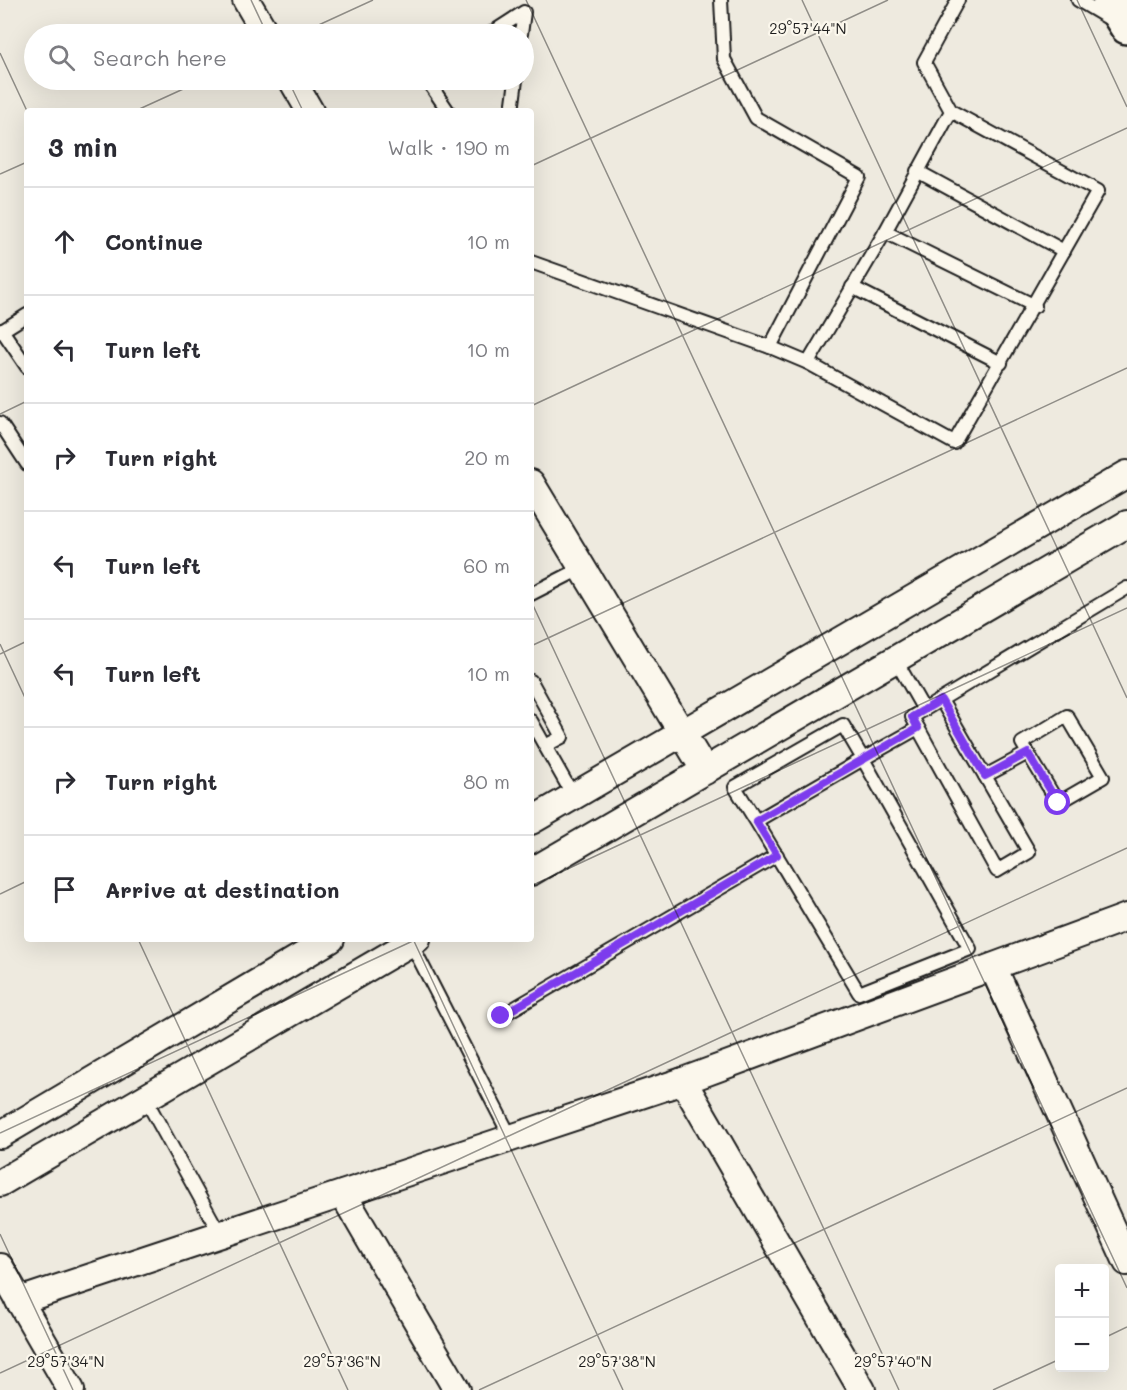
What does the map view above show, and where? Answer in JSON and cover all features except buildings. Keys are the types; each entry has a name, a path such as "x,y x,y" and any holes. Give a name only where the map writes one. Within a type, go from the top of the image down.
{"main road":[{"path":"1110,0 1127,28"}],"street":[{"path":"246,0 260,24"},
{"path":"298,90 308,108"},
{"path":"534,819 1127,474"},
{"path":"534,488 705,771"},
{"path":"534,870 1127,524"},
{"path":"19,1300 683,1081 1127,917"},
{"path":"0,1135 326,942"},
{"path":"0,1183 412,942"},
{"path":"993,967 1127,1262"},
{"path":"683,1081 862,1390"},
{"path":"343,1194 458,1390"},
{"path":"0,1267 71,1390"}],"lane":[{"path":"721,0 724,59 756,118 860,177 770,347"},
{"path":"534,263 770,347 808,363 954,443 1035,306 1098,191 951,111 924,62 958,0"},
{"path":"1078,0 1127,28"},
{"path":"505,24 524,12 522,24"},
{"path":"434,90 446,108"},
{"path":"512,108 515,90"},
{"path":"808,363 885,232 916,171 951,111"},
{"path":"916,171 1064,251"},
{"path":"885,232 1035,306"},
{"path":"852,287 1001,363"},
{"path":"24,317 1,331 24,363"},
{"path":"0,423 24,459"},
{"path":"534,592 582,568"},
{"path":"941,700 1029,852 997,871 912,717 1127,588"},
{"path":"895,659 924,710"},
{"path":"534,686 562,737 545,746"},
{"path":"1067,716 1103,777 1058,803 1028,753 1022,743 1067,716"},
{"path":"843,725 970,949 860,993 756,821 735,787 843,725"},
{"path":"534,726 574,797"},
{"path":"756,821 918,728"},
{"path":"985,776 1028,753"},
{"path":"501,1016 777,855"},
{"path":"414,942 511,1138"},
{"path":"146,1098 220,1234"}],"route":[{"path":"501,1016 777,855 756,821 918,728 912,717 941,700 985,776 1028,753 1058,803"}]}
